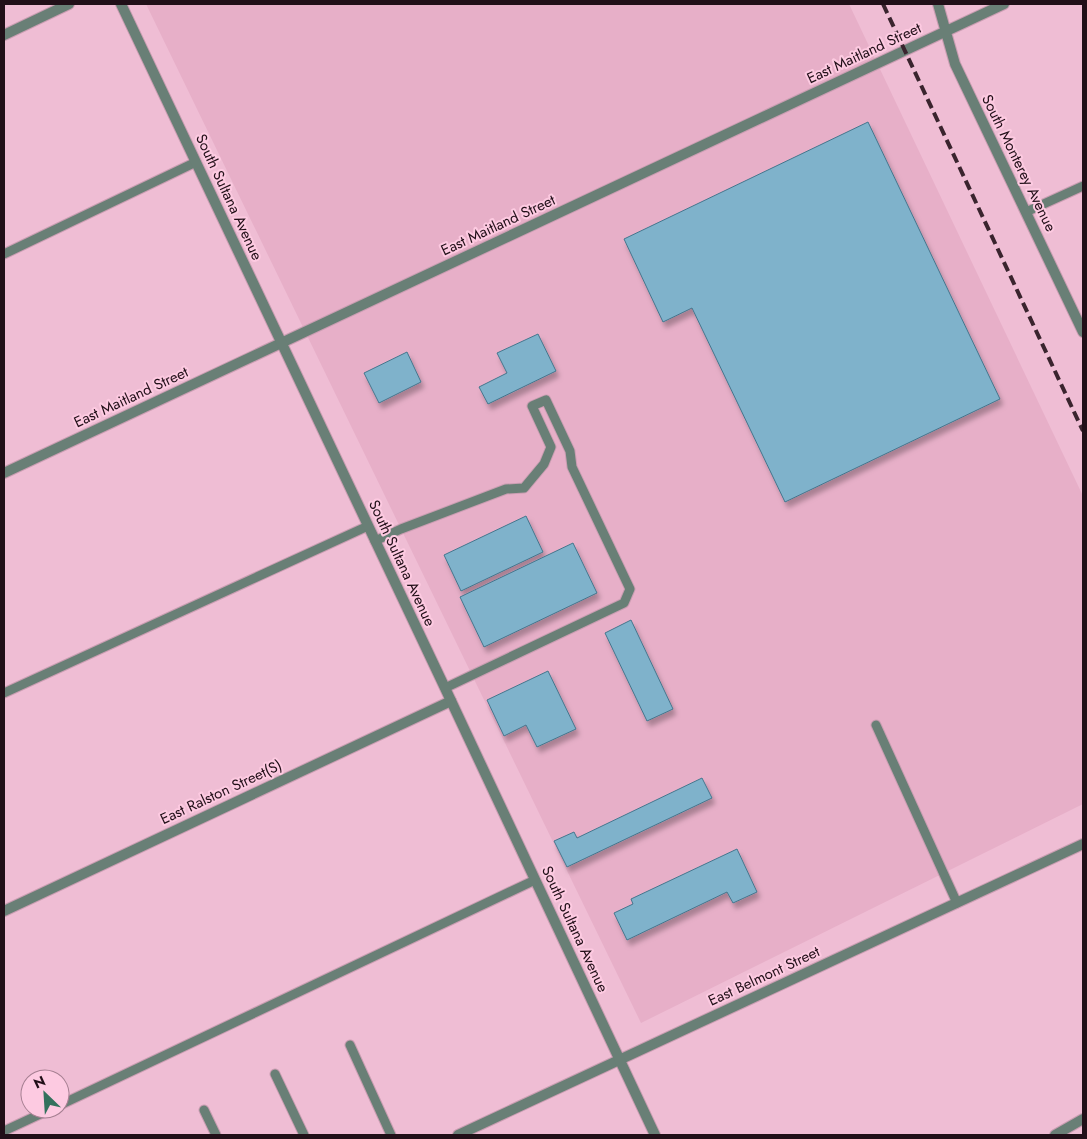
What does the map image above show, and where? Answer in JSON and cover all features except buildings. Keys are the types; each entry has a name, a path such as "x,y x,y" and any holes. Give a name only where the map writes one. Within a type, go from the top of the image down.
{"street":[{"path":"4,35 69,4"},
{"name":"South Sultana Avenue","path":"121,4 655,1135"},
{"name":"South Monterey Avenue","path":"938,4 955,64 1083,332"},
{"name":"East Maitland Street","path":"4,473 1004,4"},
{"name":"East Ralston Street(S)","path":"4,911 451,700"},
{"name":"East Belmont Street","path":"458,1135 1083,844"},
{"path":"1055,1135 1083,1119"}],"lane":[{"path":"4,254 196,162"},
{"path":"1026,212 1083,186"},
{"path":"375,541 401,529 506,489 524,488 544,464 551,447 532,406 546,400 570,451 572,467 630,589 624,603 445,688"},
{"path":"4,693 368,526"},
{"path":"876,724 957,903"},
{"path":"70,1099 535,880"},
{"path":"350,1045 391,1135"},
{"path":"275,1074 304,1135"},
{"path":"204,1110 216,1135"},
{"path":"4,1131 29,1119"}],"shaded area":[{"path":"146,4 849,4 1083,496 1083,804 641,1023"}],"railway":[{"path":"883,4 1083,431"}]}
